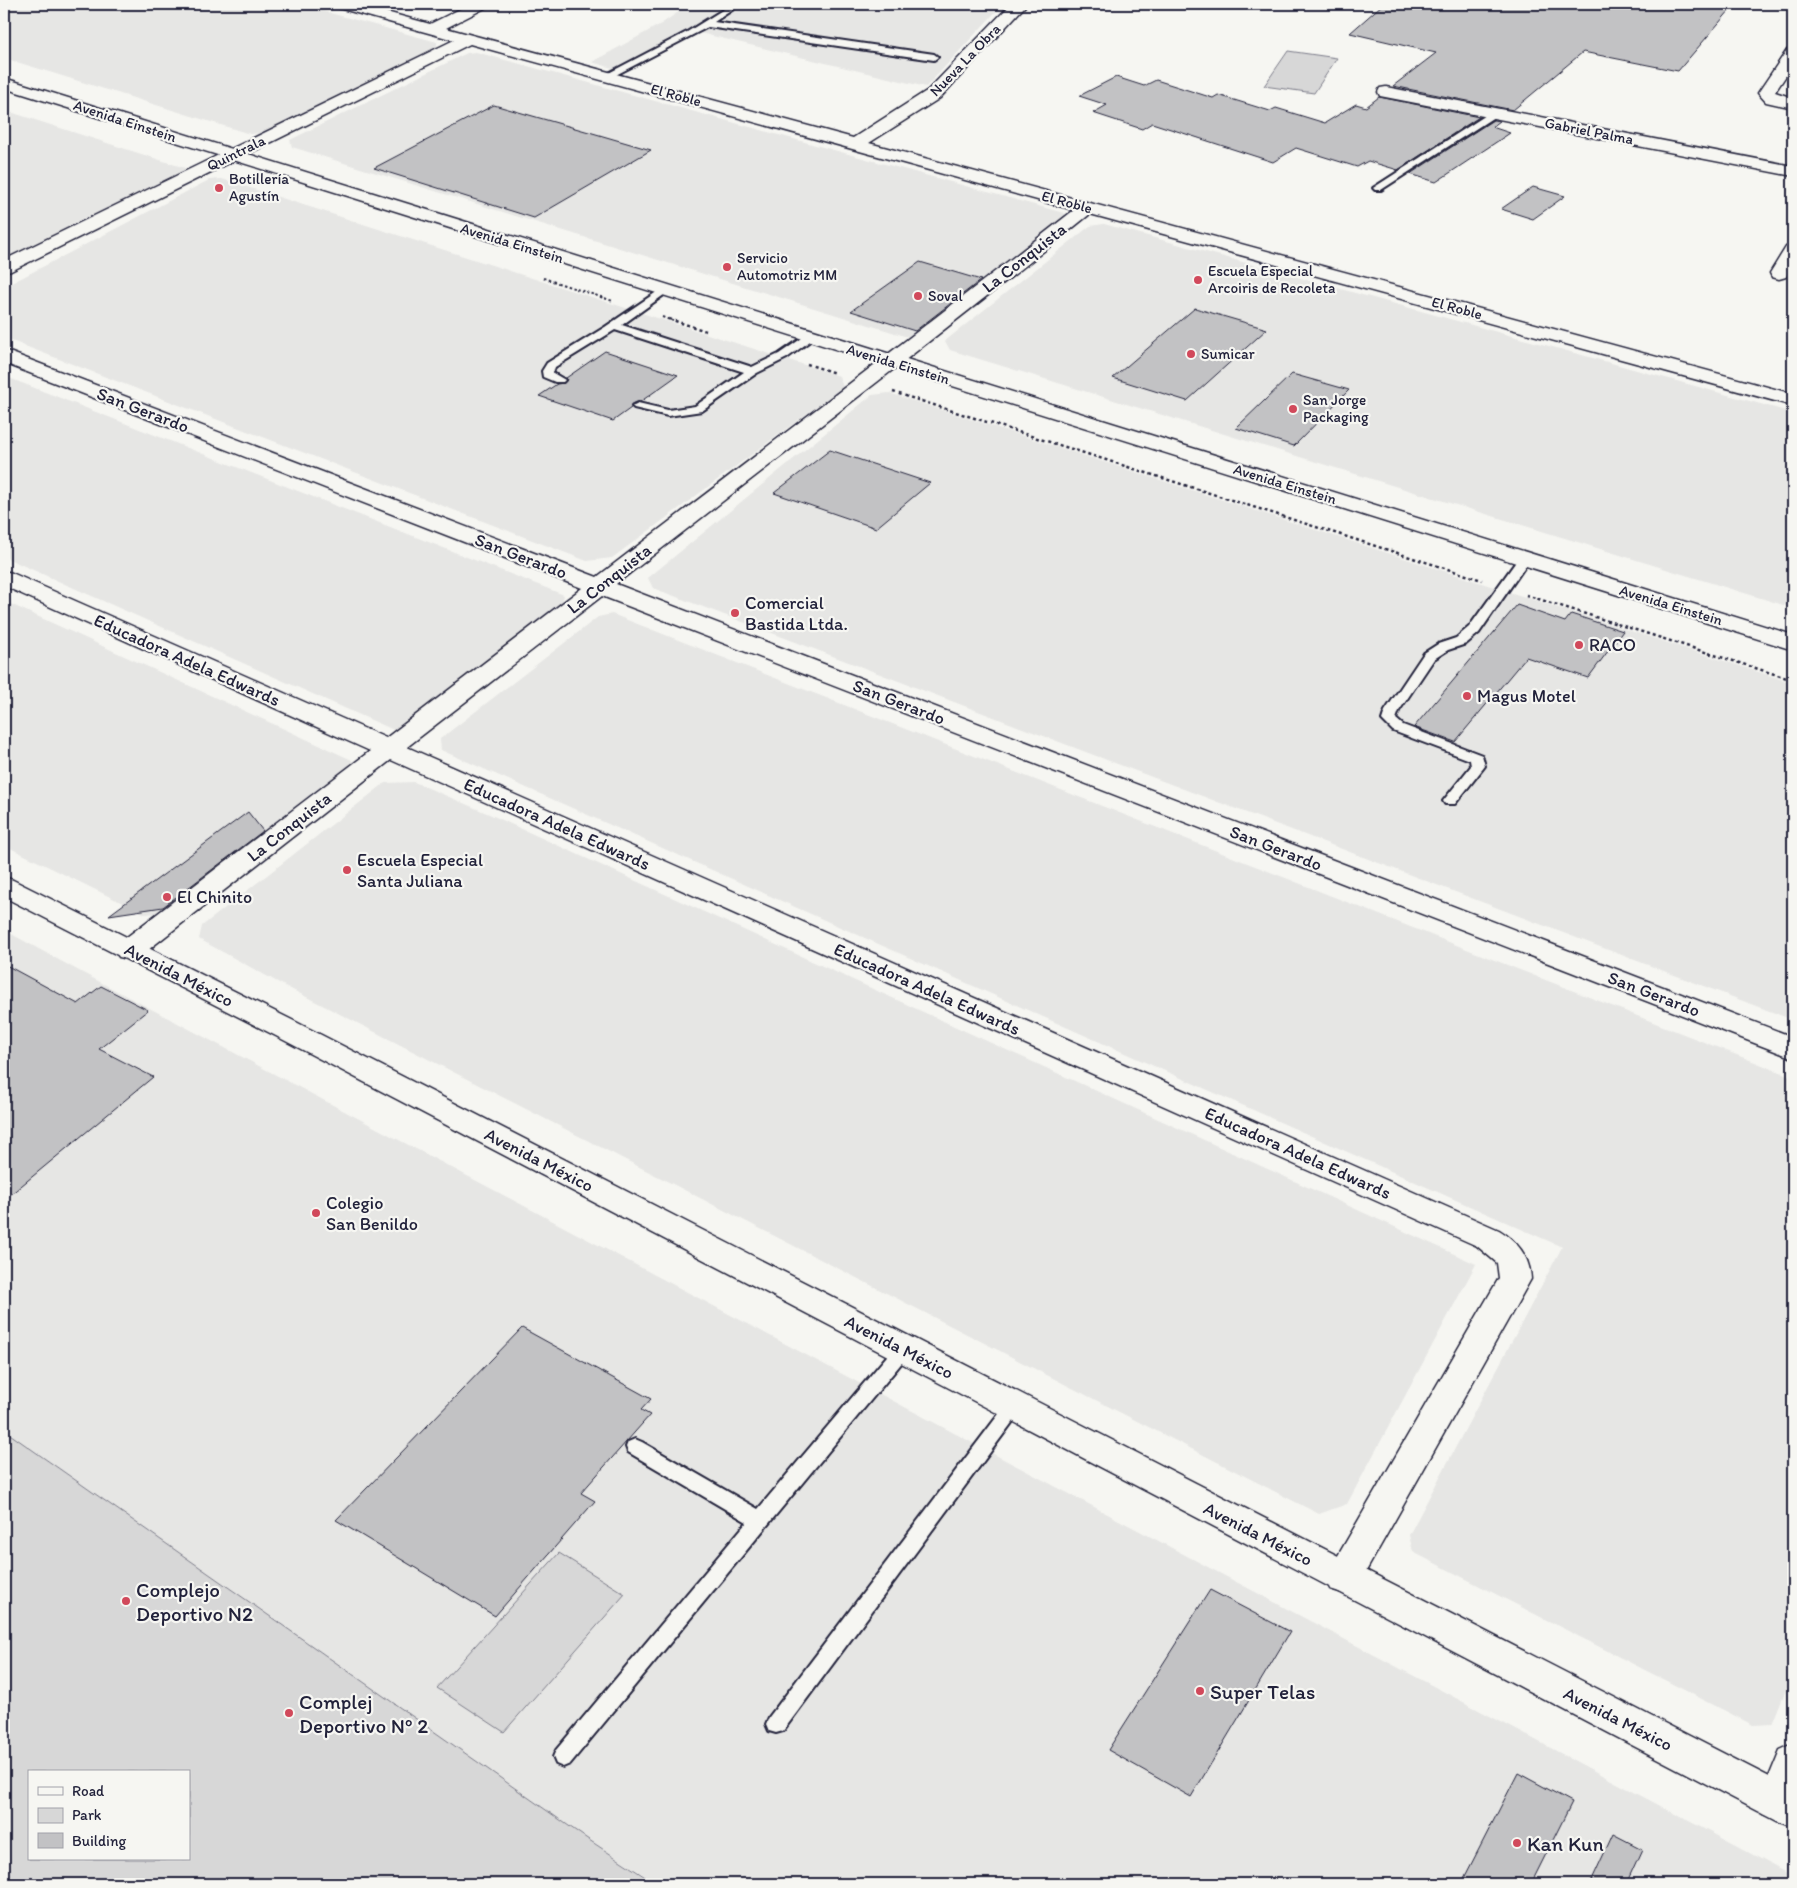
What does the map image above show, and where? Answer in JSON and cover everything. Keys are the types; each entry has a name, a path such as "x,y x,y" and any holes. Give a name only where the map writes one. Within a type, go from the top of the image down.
{"street":[{"name":"El Roble","path":"340,4 1793,400"},
{"path":"432,29 482,4"},
{"name":"Nueva La Obra","path":"856,144 934,94 1019,4"},
{"name":"Quintrala","path":"4,267 468,39"},
{"path":"1793,53 1766,94 1772,98 1793,103"},
{"name":"Avenida Einstein","path":"4,83 1793,643"},
{"name":"Gabriel Palma","path":"1386,92 1793,171"},
{"name":"La Conquista","path":"129,950 1088,208"},
{"path":"1779,274 1793,251"},
{"name":"San Gerardo","path":"4,356 1793,1048"},
{"name":"Educadora Adela Edwards","path":"4,578 1499,1244 1513,1261 1516,1270 1515,1280 1343,1578"},
{"name":"Avenida México","path":"4,886 286,1029 1343,1578 1786,1805"},
{"path":"1786,1805 1793,1762"}],"lane":[{"path":"607,76 707,24 737,4"},
{"path":"707,24 934,58"},
{"path":"1378,188 1494,113"},
{"path":"559,380 547,375 547,371 551,366 641,310 664,290"},
{"path":"613,326 754,371"},
{"path":"638,406 668,413 698,409 754,371 783,356 812,336"},
{"path":"1450,801 1478,766 1478,758 1398,728 1389,720 1392,711 1429,656 1443,647 1461,640 1474,630 1524,559"},
{"path":"563,1757 903,1349"},
{"path":"776,1724 1014,1407"},
{"path":"635,1447 761,1520"}],"path":[{"path":"536,276 707,332"},
{"path":"783,356 1058,446 1793,680"}],"shaded area":[{"path":"4,4 297,4 437,42 437,47 264,133 250,134 4,58"},
{"path":"690,4 1003,4 926,87 700,33 626,72 592,62 661,24"},
{"path":"476,52 1064,213 1067,217 908,337 292,147 290,140 467,53"},
{"path":"4,110 185,168 182,173 4,261"},
{"path":"222,179 839,376 843,387 612,558 587,561 4,338 4,287 209,180"},
{"path":"1104,224 1793,413 1793,608 950,350 945,341 1090,226"},
{"path":"4,376 564,595 562,604 396,731 4,557"},
{"path":"889,393 1793,683 1793,1020 653,588 648,578 872,395"},
{"path":"4,601 352,760 352,769 160,913 145,914 4,845"},
{"path":"612,614 1793,1077 1793,1672 1772,1724 1753,1725 1413,1552 1409,1535 1562,1247 441,750 440,739 598,617"},
{"path":"414,782 489,814 1476,1264 1347,1504 1319,1514 283,985 199,939 202,926 385,783"},
{"path":"4,930 1793,1876 1793,1884 658,1884 586,1838 4,1430"}],"green space":[{"path":"1288,51 1337,58 1314,93 1264,86"},
{"name":"Complejo Deportivo N2","path":"4,1430 586,1838 656,1884 4,1884"},
{"path":"559,1553 625,1594 504,1732 437,1688"}],"building":[{"path":"1383,4 1697,4 1730,10 1678,71 1583,52 1513,110 1393,86 1436,53 1350,33"},
{"path":"1116,77 1144,86 1156,80 1213,98 1218,95 1270,111 1276,108 1325,123 1356,104 1366,107 1379,97 1479,117 1398,170 1368,161 1357,167 1296,148 1273,162 1152,123 1142,129 1093,113 1107,105 1079,96"},
{"path":"494,105 651,150 534,218 374,168"},
{"path":"1493,120 1500,121 1492,127 1510,133 1436,182 1410,174"},
{"path":"1533,187 1565,196 1533,219 1501,209"},
{"name":"Soval","path":"920,262 981,280 915,331 851,311"},
{"name":"Sumicar","path":"1195,308 1267,329 1187,401 1113,378"},
{"path":"605,351 678,375 640,402 631,404 631,408 613,421 539,396 557,384 564,383 567,380 566,378"},
{"name":"San Jorge Packaging","path":"1292,374 1349,390 1294,446 1236,428"},
{"path":"830,450 930,483 876,528 774,493"},
{"name":"Magus Motel","path":"1517,605 1565,622 1571,614 1623,631 1588,678 1526,657 1455,742 1414,727"},
{"path":"248,812 263,831 163,907 109,915"},
{"path":"4,964 78,1004 101,986 148,1010 99,1049 153,1077 4,1200"},
{"path":"522,1328 651,1399 641,1410 650,1415 581,1493 595,1501 495,1616 336,1520"},
{"name":"Super Telas","path":"1210,1590 1290,1632 1191,1797 1108,1750"},
{"name":"Kan Kun","path":"1518,1773 1572,1802 1531,1884 1461,1884"},
{"path":"1613,1834 1642,1849 1626,1884 1590,1884"}],"place":[{"name":"Botillería Agustín","path":"219,188"},
{"name":"Servicio Automotriz MM","path":"727,267"},
{"name":"Escuela Especial Arcoiris de Recoleta","path":"1198,280"},
{"name":"Soval","path":"918,296"},
{"name":"Sumicar","path":"1191,354"},
{"name":"San Jorge Packaging","path":"1293,409"},
{"name":"Comercial Bastida Ltda.","path":"735,613"},
{"name":"RACO","path":"1579,645"},
{"name":"Magus Motel","path":"1467,696"},
{"name":"Escuela Especial Santa Juliana","path":"347,870"},
{"name":"El Chinito","path":"167,897"},
{"name":"Colegio San Benildo","path":"316,1213"},
{"name":"Complejo Deportivo N2","path":"126,1601"},
{"name":"Super Telas","path":"1200,1691"},
{"name":"Complej Deportivo Nº 2","path":"289,1713"},
{"name":"Kan Kun","path":"1517,1843"}]}
